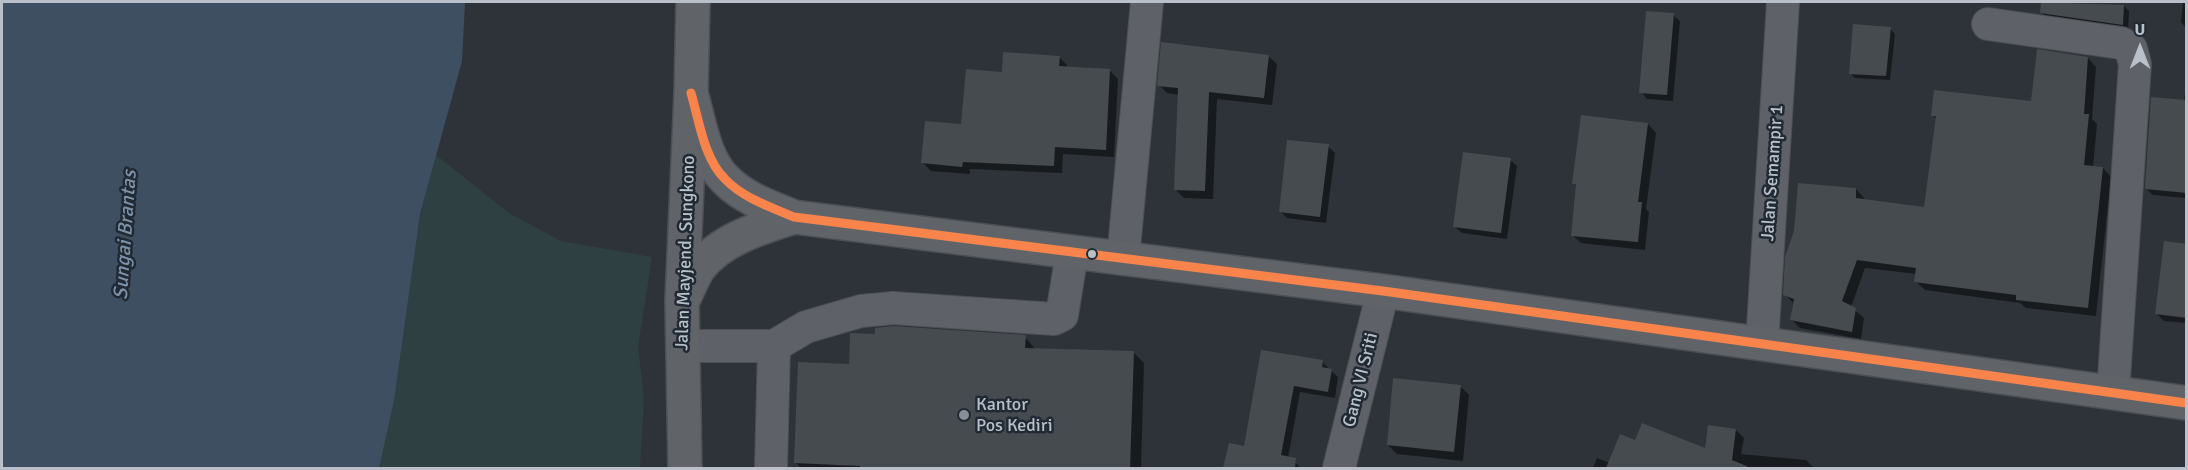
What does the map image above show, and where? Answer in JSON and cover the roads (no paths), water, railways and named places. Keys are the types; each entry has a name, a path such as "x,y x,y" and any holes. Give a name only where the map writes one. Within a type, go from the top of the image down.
{"main road":[{"name":"Jalan Mayjend. Sungkono","path":"685,468 682,301 693,2"},
{"path":"691,93 707,150 724,178 754,200 794,217 1383,291 2187,403"},
{"path":"682,301 699,268 723,245 759,228 794,217"}],"street":[{"path":"1123,259 1148,2"},
{"name":"Jalan Semampir 1","path":"1762,344 1783,2"},
{"path":"1988,24 2121,43 2131,49 2135,64 2114,393"},
{"path":"683,346 774,346 806,327 861,311 893,308 1054,320 1062,315 1072,253"},
{"name":"Gang VI Sriti","path":"1339,468 1383,291"},
{"path":"771,468 774,346"}],"water":[{"name":"Sungai Brantas","path":"2,2 465,2 462,61 420,214 394,400 379,468 2,468"}],"place":[{"name":"Kantor Pos Kediri","path":"964,415"}]}
